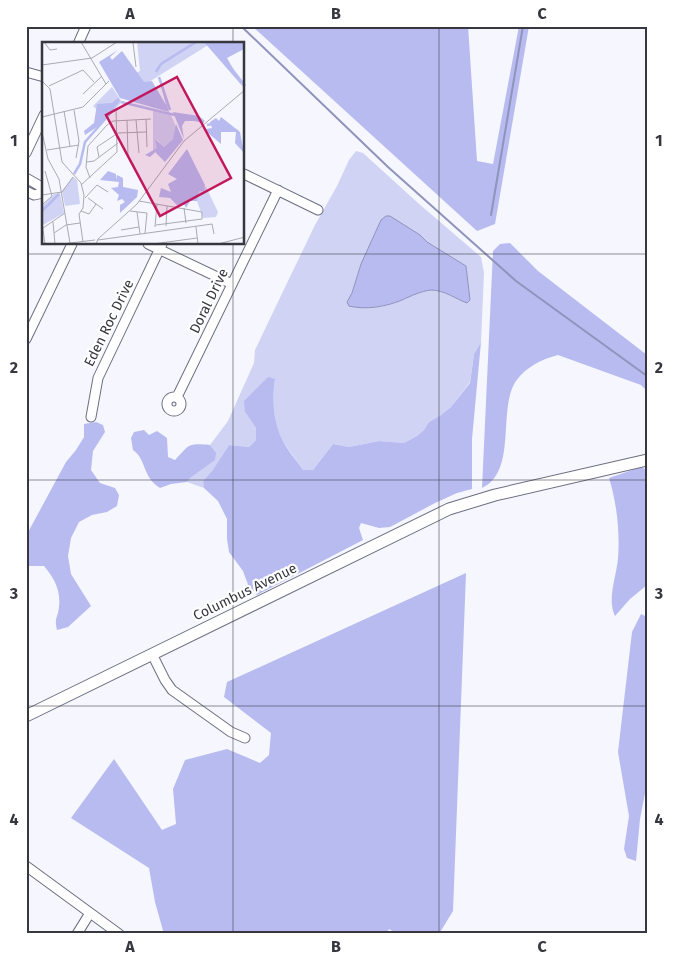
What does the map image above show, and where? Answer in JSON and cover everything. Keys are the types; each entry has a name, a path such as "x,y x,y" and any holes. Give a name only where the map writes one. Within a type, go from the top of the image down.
{"main road":[{"name":"Columbus Avenue","path":"31,713 450,509 473,501 647,460"}],"street":[{"path":"79,42 86,26"},
{"path":"26,72 42,76"},
{"path":"26,153 42,119"},
{"path":"245,174 318,210"},
{"path":"26,178 40,186 42,190"},
{"name":"Doral Drive","path":"177,397 278,190"},
{"path":"26,191 34,195 42,193"},
{"path":"26,339 72,245"},
{"path":"161,246 232,284"},
{"name":"Eden Roc Drive","path":"91,417 93,396 100,372 161,246"},
{"path":"152,654 172,690 231,732 245,738"},
{"path":"26,866 118,934"},
{"path":"77,934 90,913"}],"shaded area":[{"path":"252,26 468,26 477,161 493,164 519,26 529,26 495,224 477,231"},
{"path":"356,151 363,153 481,257 484,273 481,342 474,354 470,382 451,407 429,422 417,436 404,443 379,441 349,447 333,444 313,470 303,470 283,441 277,427 274,403 275,379 245,412 256,428 256,440 249,447 229,445 203,481 204,488 187,482 189,478 201,470 215,453 210,445 228,421 254,363 255,350 315,225 349,160","holes":["420,235 427,242 466,266 470,300 460,299 443,292 426,290 381,307 347,302 352,293 361,264"]},
{"path":"386,216 390,216 466,266 470,300 467,303 445,293 431,290 382,306 362,308 349,306 347,302 352,293 361,264 381,220"},
{"path":"510,243 538,271 647,355 647,391 641,385 558,355 535,364 516,381 508,407 504,454 500,468 493,480 482,488 493,251 500,244"},
{"path":"481,342 472,439 472,489 457,493 435,503 390,527 379,528 361,523 359,528 363,540 257,595 249,587 243,571 229,552 227,519 218,501 204,488 203,481 229,445 249,447 256,440 256,428 245,412 244,401 268,377 275,379 274,410 280,434 287,448 303,470 313,470 333,444 349,447 379,441 404,443 417,436 429,422 451,407 470,383 474,354"},
{"path":"96,422 103,425 105,432 93,451 91,470 100,483 115,488 119,495 117,506 107,512 92,515 79,522 71,538 68,556 71,574 91,606 68,627 57,630 56,620 59,611 58,590 54,580 44,566 26,566 26,536 66,462 84,437 84,424"},
{"path":"144,430 149,435 157,431 167,438 168,457 175,460 186,448 197,444 210,445 216,453 215,460 187,482 171,484 160,488 150,479 141,459 133,450 131,438 134,432"},
{"path":"641,467 647,470 647,585 630,599 615,616 612,596 619,549 616,508 609,478"},
{"path":"466,573 453,911 439,934 397,934 389,929 386,934 164,934 155,902 149,868 71,818 114,759 162,830 176,824 173,789 185,760 227,749 260,763 269,755 271,733 224,697 227,682"},
{"path":"641,614 647,617 647,783 640,819 636,861 627,858 624,849 629,816 618,752 632,632"}],"waterway":[{"path":"241,26 388,167 516,281 647,376"},
{"path":"491,215 523,26"}]}
